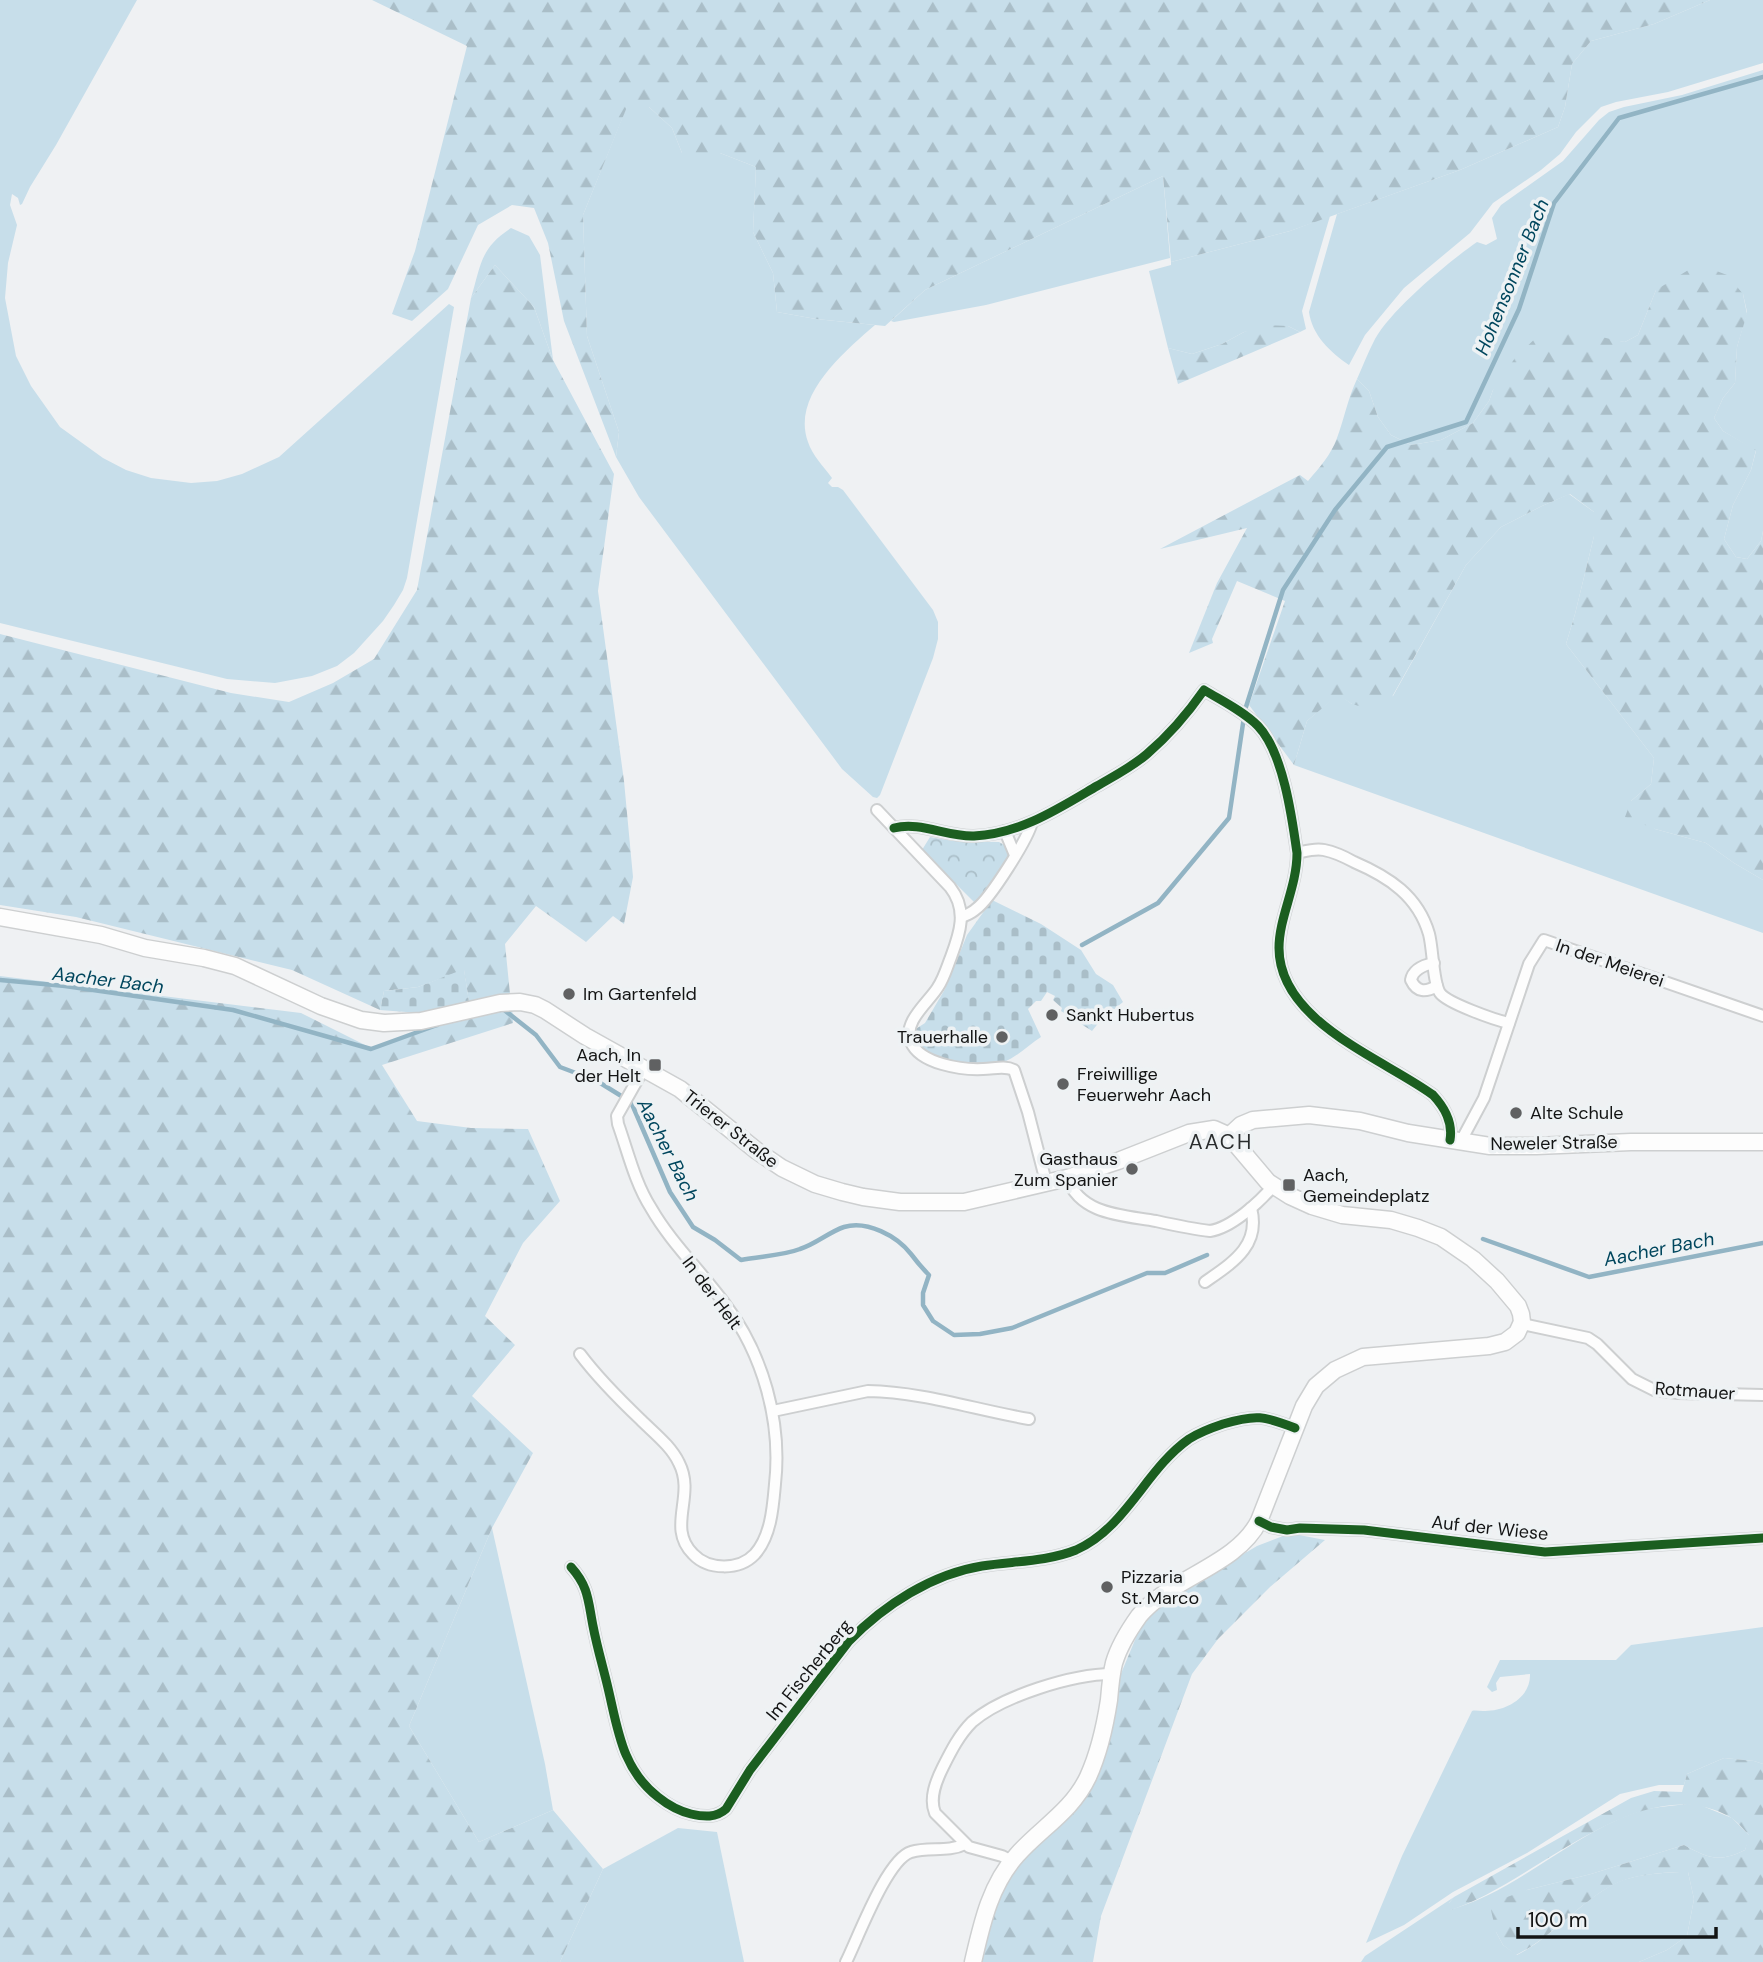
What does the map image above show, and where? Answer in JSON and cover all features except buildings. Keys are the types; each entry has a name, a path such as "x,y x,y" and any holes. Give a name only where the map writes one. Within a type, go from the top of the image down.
{"main road":[{"name":"Trierer Straße","path":"0,917 101,935 145,948 204,958 235,967 321,1006 361,1020 384,1023 430,1020 500,1003 527,1003 545,1010 692,1097 775,1164 814,1184 883,1200 964,1202 1066,1178 1198,1131 1214,1129 1228,1137"},
{"name":"Neweler Straße","path":"1228,1137 1241,1125 1253,1120 1309,1115 1360,1121 1408,1133 1490,1146 1763,1142"},
{"path":"973,1962 993,1890 1012,1861 1062,1814 1087,1778 1099,1746 1115,1660 1125,1638 1142,1613 1170,1590 1237,1546 1251,1533 1259,1521 1304,1406 1316,1386 1344,1364 1363,1357 1489,1346 1509,1339 1517,1333 1522,1324 1520,1310 1497,1282 1473,1259 1441,1237 1391,1220 1355,1217 1299,1201 1273,1186 1228,1137"}],"street":[{"path":"894,828 906,825 973,836 1005,831 1032,822 1138,761 1166,736 1204,690 1249,718 1269,738 1277,756 1297,853 1294,883 1279,948 1282,967 1291,989 1307,1010 1339,1035 1439,1101 1448,1116 1456,1140"},
{"path":"877,810 955,893 962,917 943,978 914,1020 910,1040 919,1053 936,1062 972,1069 1006,1067 1014,1070 1046,1182"},
{"path":"962,917 980,906 1025,841 1032,822"},
{"path":"1005,831 1015,856"},
{"path":"1297,853 1323,850 1373,870 1396,884 1409,897 1424,920 1430,938 1439,991 1447,999 1496,1021 1509,1023"},
{"name":"In der Meierei","path":"1456,1140 1484,1098 1529,964 1544,940 1763,1016"},
{"path":"1434,962 1413,973 1411,980 1420,990 1430,990 1437,986"},
{"name":"In der Helt","path":"580,1354 601,1381 676,1458 686,1485 682,1536 693,1554 708,1564 726,1567 746,1561 758,1551 772,1509 776,1473 773,1411 761,1370 738,1324 726,1305 663,1227 645,1199 617,1116 643,1068"},
{"path":"1066,1178 1079,1196 1091,1206 1110,1214 1210,1231 1221,1228 1251,1208 1273,1186"},
{"path":"1205,1282 1231,1264 1243,1251 1254,1227 1251,1208"},
{"name":"Rotmauer","path":"1522,1324 1588,1338 1633,1379 1654,1390 1763,1395"},
{"path":"773,1411 868,1391 880,1391 917,1395 1029,1419"},
{"name":"Im Fischerberg","path":"571,1567 586,1590 617,1725 631,1768 650,1791 671,1806 696,1815 712,1816 726,1809 750,1770 849,1641 900,1600 937,1579 962,1570 1050,1558 1083,1546 1111,1524 1167,1458 1203,1431 1258,1416 1295,1428"},
{"name":"Auf der Wiese","path":"1259,1521 1287,1530 1364,1530 1545,1552 1763,1538"},
{"path":"1012,1861 974,1850 935,1813 932,1801 939,1776 951,1750 971,1723 989,1709 1019,1695 1079,1677 1112,1674"},
{"path":"846,1962 883,1885 900,1858 912,1852 951,1849 965,1844"}],"green space":[{"path":"0,0 137,0 22,204 20,205 18,198 12,194 10,205 17,225 8,263 5,298 16,356 31,386 60,427 103,458 126,470 151,478 191,483 217,481 242,474 279,457 449,304 454,307 407,578 403,590 383,621 354,653 337,666 312,676 275,683 227,679 0,623"},
{"path":"372,0 1710,0 1654,24 1591,41 1572,64 1565,107 1558,127 1460,170 1290,231 1171,262 1163,176 925,290 885,326 777,312 773,273 753,232 756,167 720,153 682,153 672,128 649,107 627,107 583,215 587,336 619,432 616,457 564,321 548,243 534,208 512,205 478,225 448,289 412,321 392,314 415,251 467,46"},
{"path":"1710,0 1763,0 1763,63 1668,92 1601,107 1576,132 1560,154 1493,203 1470,233 1404,288 1365,335 1349,365 1323,342 1314,328 1309,312 1337,214 1460,170 1558,127 1565,107 1572,64 1591,41 1654,24"},
{"path":"1763,70 1763,531 1761,541 1747,559 1736,557 1724,539 1733,505 1751,470 1756,451 1723,431 1714,418 1723,398 1735,383 1737,347 1747,312 1743,294 1656,290 1638,335 1625,342 1607,340 1493,390 1489,401 1473,423 1441,440 1411,445 1391,435 1378,417 1369,391 1357,379 1372,344 1394,314 1436,274 1477,242 1486,245 1497,239 1492,218 1501,205 1563,161 1609,112 1682,95"},
{"path":"627,106 649,107 672,128 682,153 720,153 756,167 753,232 773,273 777,312 875,325 849,348 824,376 807,408 805,425 810,447 832,478 828,483 843,490 933,610 938,622 938,639 933,658 877,798 842,769 639,497 616,457 619,432 587,336 583,215"},
{"path":"1163,176 1170,258 986,305 891,321 925,290"},
{"path":"1330,216 1302,311 1306,329 1300,332 1288,326 1244,332 1222,344 1192,354 1168,348 1149,271 1171,265 1171,262 1290,231"},
{"path":"511,228 529,236 540,255 553,360 534,307 495,265 471,298 487,250"},
{"path":"1698,264 1727,275 1743,294 1747,314 1737,347 1735,383 1723,398 1714,418 1723,431 1756,450 1751,470 1733,505 1724,539 1736,557 1747,559 1761,541 1763,531 1763,880 1706,843 1655,829 1625,817 1631,801 1651,784 1654,758 1566,644 1594,536 1594,512 1570,494 1501,527 1466,565 1383,713 1352,704 1338,695 1307,721 1294,765 1249,705 1285,601 1237,581 1212,639 1213,643 1189,653 1217,583 1247,528 1160,549 1300,475 1308,481 1334,444 1357,379 1369,391 1378,417 1391,435 1411,445 1441,440 1473,423 1515,358 1542,332 1581,333 1625,342 1638,335 1656,290"},
{"path":"495,265 534,307 553,360 614,474 598,591 624,781 633,877 624,924 613,916 586,942 536,906 505,944 510,994 469,1002 464,970 418,987 384,991 380,1010 292,970 76,917 0,905 0,634 231,693 289,702 333,683 374,659 417,590 471,298"},
{"path":"1265,325 1288,326 1300,332 1178,384 1168,348 1192,354"},
{"path":"1569,494 1594,512 1594,536 1566,644 1654,758 1651,784 1631,801 1655,829 1706,843 1763,880 1763,933 1294,765 1307,721 1338,694 1352,704 1393,696 1466,565 1501,527"},
{"path":"930,837 953,841 999,842 1004,845 1009,855 976,904 922,850"},
{"path":"992,900 1041,924 1081,950 1096,974 1113,985 1123,1002 1092,1031 1061,1011 1062,1008 1053,1000 1055,996 1047,992 1041,1001 1036,1001 1028,1009 1041,1037 1004,1062 971,1064 924,1052 916,1048 911,1032 925,1023 945,989 967,935"},
{"path":"464,969 469,1002 419,1013 380,1010 384,991 418,987"},
{"path":"0,976 301,1013 371,1048 462,1016 512,1006 513,1023 382,1065 417,1121 471,1128 528,1129 560,1201 523,1243 485,1316 515,1345 472,1396 533,1453 492,1528 409,1726 479,1842 553,1810 603,1869 560,1962 0,1962"},
{"path":"492,1528 553,1810 479,1842 409,1726"},
{"path":"1299,1535 1325,1540 1270,1587 1218,1639 1192,1674 1101,1916 1093,1962 981,1962 995,1906 1014,1869 1075,1811 1097,1775 1114,1721 1120,1676 1142,1623 1171,1597 1257,1546 1283,1536"},
{"path":"1763,1627 1763,1764 1724,1758 1687,1774 1684,1785 1659,1785 1620,1794 1527,1853 1453,1892 1404,1925 1366,1943 1402,1856 1472,1711 1491,1711 1508,1706 1526,1690 1530,1674 1500,1677 1496,1683 1497,1690 1492,1692 1487,1687 1500,1660 1616,1660 1631,1645"},
{"path":"1724,1758 1763,1764 1763,1962 1639,1962 1667,1950 1687,1936 1694,1899 1688,1872 1660,1873 1621,1881 1600,1892 1542,1939 1516,1955 1503,1945 1496,1932 1491,1910 1496,1901 1527,1890 1591,1874 1684,1845 1700,1853 1721,1858 1745,1850 1749,1835 1735,1821 1695,1805 1660,1807 1623,1818 1481,1898 1448,1911 1449,1903 1454,1897 1631,1798 1654,1791 1682,1792 1687,1774"},
{"path":"1700,1805 1732,1818 1750,1836 1745,1850 1721,1858 1700,1853 1684,1845 1591,1874 1527,1890 1496,1932 1503,1945 1517,1955 1614,1884 1640,1876 1688,1872 1694,1899 1687,1936 1667,1950 1639,1962 1361,1962 1365,1956 1454,1897 1449,1903 1449,1910 1496,1891 1610,1823 1647,1809"},
{"path":"678,1828 717,1832 744,1962 560,1962 603,1869"}],"waterway":[{"name":"Hohensonner Bach","path":"1082,945 1158,903 1229,818 1245,710 1283,590 1335,510 1387,447 1466,422 1519,309 1554,203 1619,118 1763,77"},
{"name":"Aacher Bach","path":"0,980 65,986 233,1010 371,1049 437,1025"},
{"name":"Aacher Bach","path":"500,1010 503,1009 536,1035 560,1067 597,1081 631,1102 670,1192 693,1227 741,1260 793,1251 853,1225 881,1231 905,1247 929,1275 923,1293 923,1305 933,1321 954,1335 980,1334 1012,1328 1147,1273 1165,1273 1207,1255"},
{"name":"Aacher Bach","path":"1483,1239 1589,1277 1763,1243"}],"cycle path":[{"path":"894,828 914,826 974,836 1007,831 1038,819 1141,759 1170,732 1204,690 1258,726 1267,737 1280,768 1297,853 1279,948 1284,974 1296,997 1315,1018 1338,1036 1433,1095 1447,1116 1450,1140"},
{"path":"571,1567 587,1595 615,1719 623,1748 636,1774 666,1803 691,1814 714,1815 726,1809 750,1770 849,1641 893,1604 927,1584 963,1570 1041,1559 1076,1550 1109,1528 1174,1451 1206,1430 1252,1418 1267,1419 1295,1428"},
{"path":"1259,1521 1287,1530 1364,1530 1545,1552 1763,1538"}],"place":[{"name":"Im Gartenfeld","path":"569,994"},
{"name":"Sankt Hubertus","path":"1052,1015"},
{"name":"Trauerhalle","path":"1002,1037"},
{"name":"Aach, In der Helt","path":"655,1065"},
{"name":"Freiwillige Feuerwehr Aach","path":"1063,1084"},
{"name":"Alte Schule","path":"1516,1113"},
{"name":"Gasthaus Zum Spanier","path":"1132,1169"},
{"name":"Aach, Gemeindeplatz","path":"1289,1185"},
{"name":"Pizzaria St. Marco","path":"1107,1587"}],"district":[{"name":"AACH","path":"1221,1142"}]}
